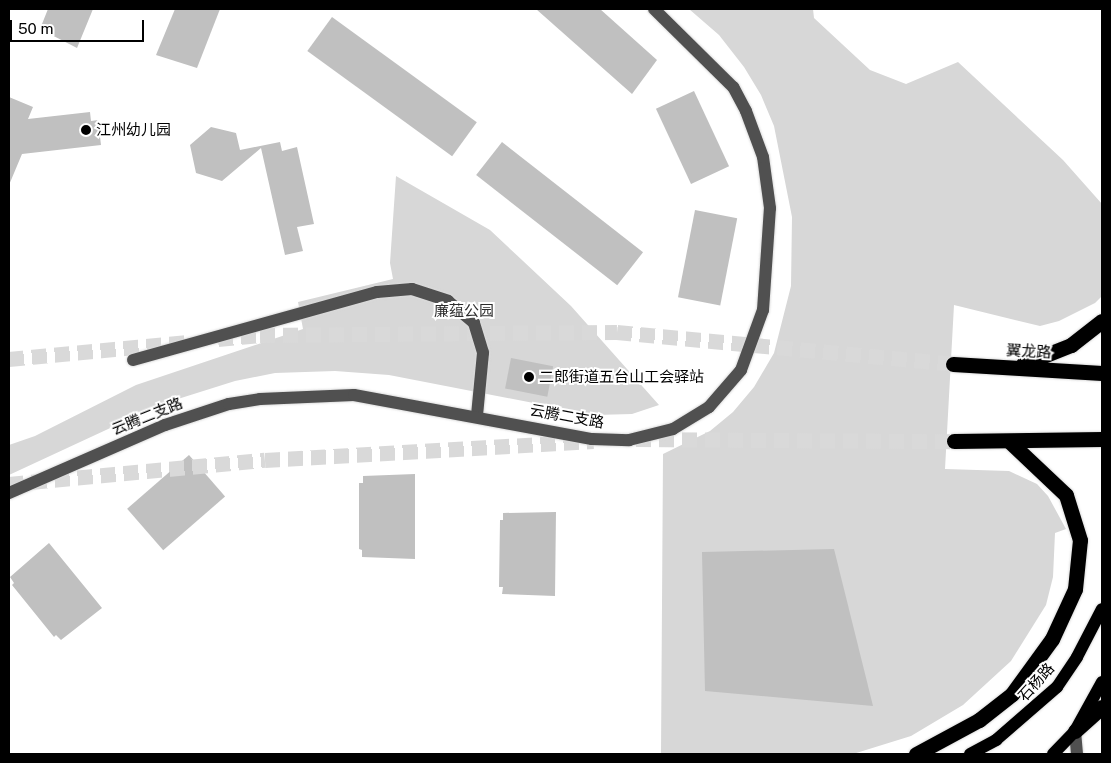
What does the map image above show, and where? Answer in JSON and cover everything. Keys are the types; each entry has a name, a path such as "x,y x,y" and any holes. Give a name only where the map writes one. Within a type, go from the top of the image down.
{"highway":[{"path":"1012,368 1070,345 1100,323"},
{"name":"翼龙路","path":"953,364 1102,373"},
{"path":"954,441 1010,442 1100,438"},
{"path":"916,754 979,720 1012,694 1052,639 1075,589 1080,564 1080,540 1066,495 1010,442"},
{"path":"1075,732 1102,706"}],"main road":[{"name":"石杨路","path":"970,754 996,740 1057,686 1077,657 1102,609"},
{"path":"1053,754 1075,732 1102,682"}],"street":[{"name":"云腾二支路","path":"9,494 166,425 229,404 260,399 354,395 477,415 592,439 628,440 673,429 709,407 741,370 763,310 768,264 770,208 763,157 746,110 733,87 654,9"},
{"path":"133,360 377,292 412,289 448,301 474,323 483,353 477,415"},
{"path":"1075,732 1076,754"}],"green space":[{"path":"689,9 813,9 814,18 870,70 906,84 958,62 1063,160 1102,204 1102,296 1095,303 1059,321 1040,326 954,305 945,469 1009,471 1037,484 1048,496 1066,529 1055,533 1053,577 1046,605 1011,661 963,705 911,736 853,754 661,753 663,454 710,431 733,412 754,387 774,353 791,286 792,217 774,126 761,95 744,67 719,35"},
{"name":"廉蕴公园","path":"396,176 490,230 571,306 659,405 632,414 595,415 389,375 335,371 275,373 235,381 162,404 9,475 9,445 35,436 136,385 303,329 298,302 393,279 390,263"}],"building":[{"path":"48,9 93,9 77,48 40,29"},
{"path":"175,9 220,9 197,68 156,55"},
{"path":"536,9 600,9 657,60 632,94"},
{"path":"332,17 477,122 452,156 307,51"},
{"path":"694,91 729,166 691,184 656,109"},
{"path":"9,97 33,107 28,119 90,112 91,121 98,120 101,145 22,154 9,185"},
{"path":"211,127 236,133 240,150 280,142 282,151 297,147 314,224 297,227 303,251 285,255 261,148 222,181 196,173 190,145"},
{"path":"502,142 643,252 617,285 476,175"},
{"path":"695,210 737,218 720,306 678,297"},
{"name":"二郎街道五台山工会驿站","path":"511,358 553,366 547,397 505,388"},
{"path":"189,455 225,497 163,550 127,509"},
{"path":"415,474 415,559 362,557 362,550 359,549 359,483 363,483 363,476"},
{"path":"556,512 555,596 502,594 503,587 499,587 500,520 503,520 503,513"},
{"path":"49,543 102,608 61,640 56,635 54,637 12,585 14,583 10,577"},
{"path":"834,549 873,706 705,691 702,552"}],"tunnel":[{"path":"218,339 260,335 617,332 953,364"},
{"path":"9,359 188,342"},
{"path":"636,439 954,441"},
{"path":"9,484 265,460 593,441"}],"place":[{"name":"江州幼儿园","path":"86,130"},
{"name":"二郎街道五台山工会驿站","path":"529,377"}]}
